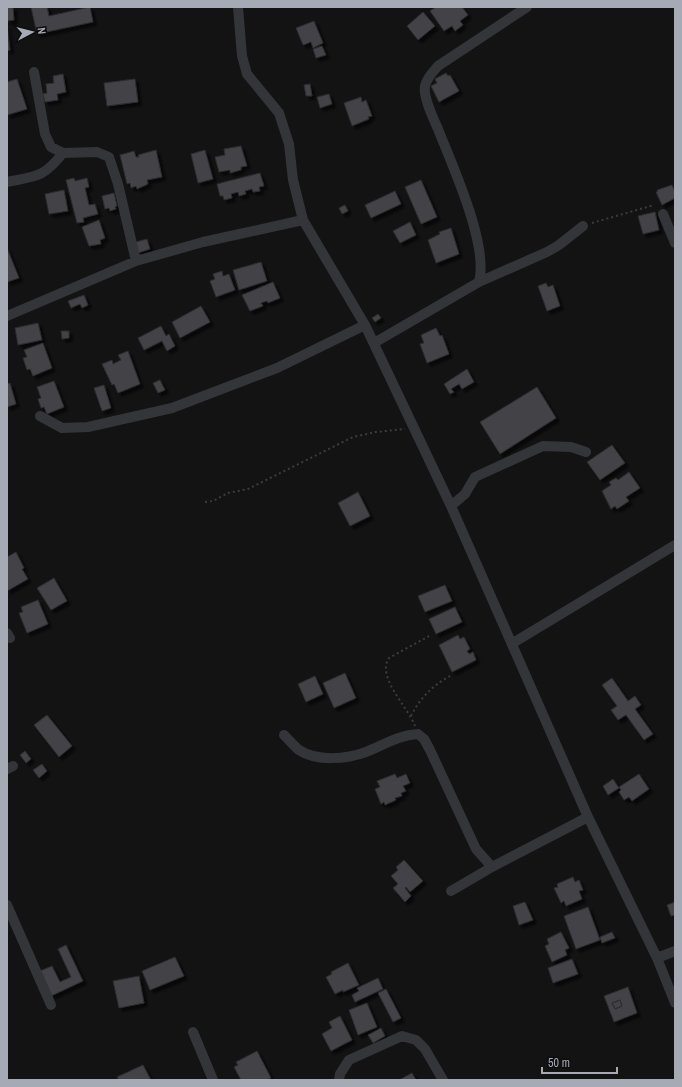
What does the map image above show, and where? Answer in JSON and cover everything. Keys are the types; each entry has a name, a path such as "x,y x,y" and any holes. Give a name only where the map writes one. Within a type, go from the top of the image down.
{"street":[{"path":"238,7 242,56 247,74 280,113 289,144 293,180 303,220 365,325 374,343 451,506 513,643 588,817 657,958 675,1003"},
{"path":"479,282 481,273 479,249 466,199 430,110 425,87 428,76 438,66 527,7"},
{"path":"34,72 45,134 51,147 63,153 97,152 109,158 118,184 136,261"},
{"path":"7,182 37,176 50,170 63,153"},
{"path":"663,214 675,243"},
{"path":"7,316 136,261 203,242 303,220"},
{"path":"374,343 479,282 547,252 559,245 583,226"},
{"path":"40,416 62,428 88,427 172,408 277,368 365,325"},
{"path":"451,506 465,494 475,477 543,446 571,447 586,452"},
{"path":"513,643 675,545"},
{"path":"284,735 300,750 315,757 339,758 366,752 397,737 418,734 424,739 430,750 476,849 492,867"},
{"path":"451,891 492,867 588,817"},
{"path":"7,905 51,1005"},
{"path":"657,958 675,951"},
{"path":"193,1032 214,1080"},
{"path":"339,1080 340,1074 349,1060 402,1036 416,1040 425,1049 443,1080"}],"path":[{"path":"583,226 654,205"},
{"path":"205,502 213,501 228,493 248,489 353,437 376,432 414,428"},
{"path":"418,734 411,716 387,678 386,663 389,658 429,636"},
{"path":"411,716 419,700 437,683 450,676"}],"building":[{"path":"7,7 13,7 14,20 7,21"},
{"path":"31,7 47,7 49,16 90,7 93,22 37,34"},
{"path":"436,7 462,7 468,15 460,21 463,25 455,31 452,26 444,31 430,11"},
{"path":"423,12 435,26 418,40 407,26"},
{"path":"314,21 323,43 313,48 311,42 303,45 296,28"},
{"path":"7,26 10,50 7,51"},
{"path":"322,46 326,55 316,58 313,49"},
{"path":"446,73 448,76 450,75 459,91 439,102 431,86 437,83 435,79"},
{"path":"63,74 66,92 57,94 58,100 45,102 43,94 47,93 46,84 54,83 53,76"},
{"path":"17,79 27,109 7,115 7,82"},
{"path":"135,79 138,102 107,106 104,83"},
{"path":"310,84 312,96 306,96 304,85"},
{"path":"329,94 332,104 320,108 317,97"},
{"path":"361,97 362,102 366,100 372,116 368,117 369,119 352,126 344,103"},
{"path":"241,146 247,166 241,167 241,170 230,173 230,170 219,172 215,157 225,155 224,149"},
{"path":"156,150 162,177 147,180 148,184 137,189 136,186 131,188 130,183 127,184 120,155 134,151 136,157 139,157 138,155"},
{"path":"205,150 213,179 198,183 191,154"},
{"path":"260,173 264,186 259,187 260,191 253,192 252,189 245,191 246,194 239,196 238,192 231,194 232,198 224,200 223,196 220,196 217,184"},
{"path":"74,178 75,181 87,178 89,187 85,188 89,205 95,204 98,214 83,218 84,222 77,223 66,180"},
{"path":"421,180 437,217 421,224 405,187"},
{"path":"672,185 675,192 675,198 662,205 656,192 658,191 657,190"},
{"path":"64,190 68,211 49,214 45,194"},
{"path":"395,191 401,204 371,218 365,205"},
{"path":"114,193 117,206 115,207 116,209 110,211 109,208 105,209 102,196"},
{"path":"345,205 348,211 342,214 339,208"},
{"path":"655,212 659,230 643,234 638,216"},
{"path":"99,220 105,238 100,240 101,244 89,246 82,227"},
{"path":"410,222 416,235 400,243 393,231"},
{"path":"451,228 459,254 436,263 428,240 440,234 439,232"},
{"path":"147,239 150,249 138,253 136,242"},
{"path":"7,248 19,278 7,282"},
{"path":"261,262 267,281 239,290 233,270"},
{"path":"222,271 223,276 229,274 235,290 216,297 210,281 215,279 213,274"},
{"path":"273,282 280,298 268,303 267,301 261,303 263,306 250,311 242,295"},
{"path":"546,283 548,287 553,285 560,306 547,311 538,286"},
{"path":"84,295 88,305 82,308 80,304 71,308 68,301"},
{"path":"201,306 210,322 180,338 172,322"},
{"path":"378,314 381,318 375,322 372,318"},
{"path":"38,323 42,340 18,345 15,328"},
{"path":"161,326 166,336 169,334 175,346 167,351 162,341 144,350 138,338"},
{"path":"436,328 440,336 442,335 449,354 427,363 420,344 424,343 421,335"},
{"path":"61,331 69,331 69,338 62,339"},
{"path":"43,343 52,368 33,376 30,369 27,370 23,358 27,357 24,350"},
{"path":"128,351 140,384 118,393 114,384 112,385 102,364 112,360 113,364 121,360 118,355"},
{"path":"467,369 474,382 462,389 459,384 451,389 454,392 450,394 444,384"},
{"path":"160,380 165,390 158,393 153,383"},
{"path":"54,381 64,407 47,414 44,407 41,408 38,399 41,398 37,387"},
{"path":"10,383 16,404 7,407 7,384"},
{"path":"104,385 111,408 102,411 94,388"},
{"path":"537,387 556,418 500,454 480,422"},
{"path":"612,445 625,463 600,480 587,462"},
{"path":"629,472 640,488 626,497 629,501 617,509 615,506 611,509 602,491 611,485 609,482 616,478 618,480"},
{"path":"358,492 370,516 350,526 338,503"},
{"path":"16,552 24,568 22,569 28,579 7,591 7,557"},
{"path":"54,578 67,601 51,610 37,588"},
{"path":"445,585 452,601 425,612 418,596"},
{"path":"38,600 48,624 27,633 19,613 23,612 21,607"},
{"path":"455,607 462,622 436,634 429,619"},
{"path":"458,635 460,639 464,637 470,649 467,651 469,654 473,652 476,660 452,672 439,645"},
{"path":"345,673 356,698 334,708 323,683"},
{"path":"315,676 323,694 306,702 298,684"},
{"path":"612,678 628,701 635,696 641,705 635,709 653,734 644,740 626,715 618,720 611,710 617,706 602,685"},
{"path":"47,715 72,746 59,757 34,725"},
{"path":"25,751 31,759 26,763 20,755"},
{"path":"42,764 47,771 39,778 33,770"},
{"path":"395,774 397,778 406,774 410,783 403,786 406,791 401,793 402,796 395,798 396,800 385,805 384,802 381,804 375,789 380,787 377,781"},
{"path":"639,774 649,789 632,801 629,797 624,800 619,792 621,790 619,787"},
{"path":"613,779 619,788 608,795 603,786"},
{"path":"404,860 423,881 410,892 406,887 405,888 411,896 405,902 393,888 398,884 391,876 398,870 396,867"},
{"path":"573,877 575,882 579,880 583,890 579,891 582,899 566,906 564,901 561,903 554,888 558,887 557,884"},
{"path":"525,902 533,920 519,925 513,906"},
{"path":"675,902 675,915 671,916 667,905"},
{"path":"588,907 600,940 576,949 564,916"},
{"path":"561,932 569,948 565,950 567,955 552,962 545,946 549,944 547,939"},
{"path":"612,932 615,938 602,943 600,937"},
{"path":"66,945 83,981 51,996 40,971 52,966 60,982 71,977 58,949"},
{"path":"175,957 184,976 150,990 142,971"},
{"path":"572,959 578,974 553,983 548,968"},
{"path":"348,963 359,985 335,994 326,977 332,974 331,972"},
{"path":"139,976 144,1003 119,1008 113,981"},
{"path":"378,978 383,989 355,1002 352,995 359,991 357,988"},
{"path":"628,987 637,1013 614,1022 604,996","holes":["620,1000 622,1006 615,1009 612,1003"]},
{"path":"386,989 401,1018 393,1022 378,993"},
{"path":"620,1000 622,1006 615,1009 612,1003"},
{"path":"367,1003 377,1027 358,1035 349,1010"},
{"path":"340,1016 352,1040 331,1051 322,1034 332,1028 329,1022"},
{"path":"381,1028 385,1036 373,1043 368,1035"},
{"path":"257,1051 271,1078 267,1080 241,1080 234,1067 238,1065 236,1062"},
{"path":"143,1065 151,1080 119,1080 117,1077"},
{"path":"412,1073 416,1080 399,1080"}]}
